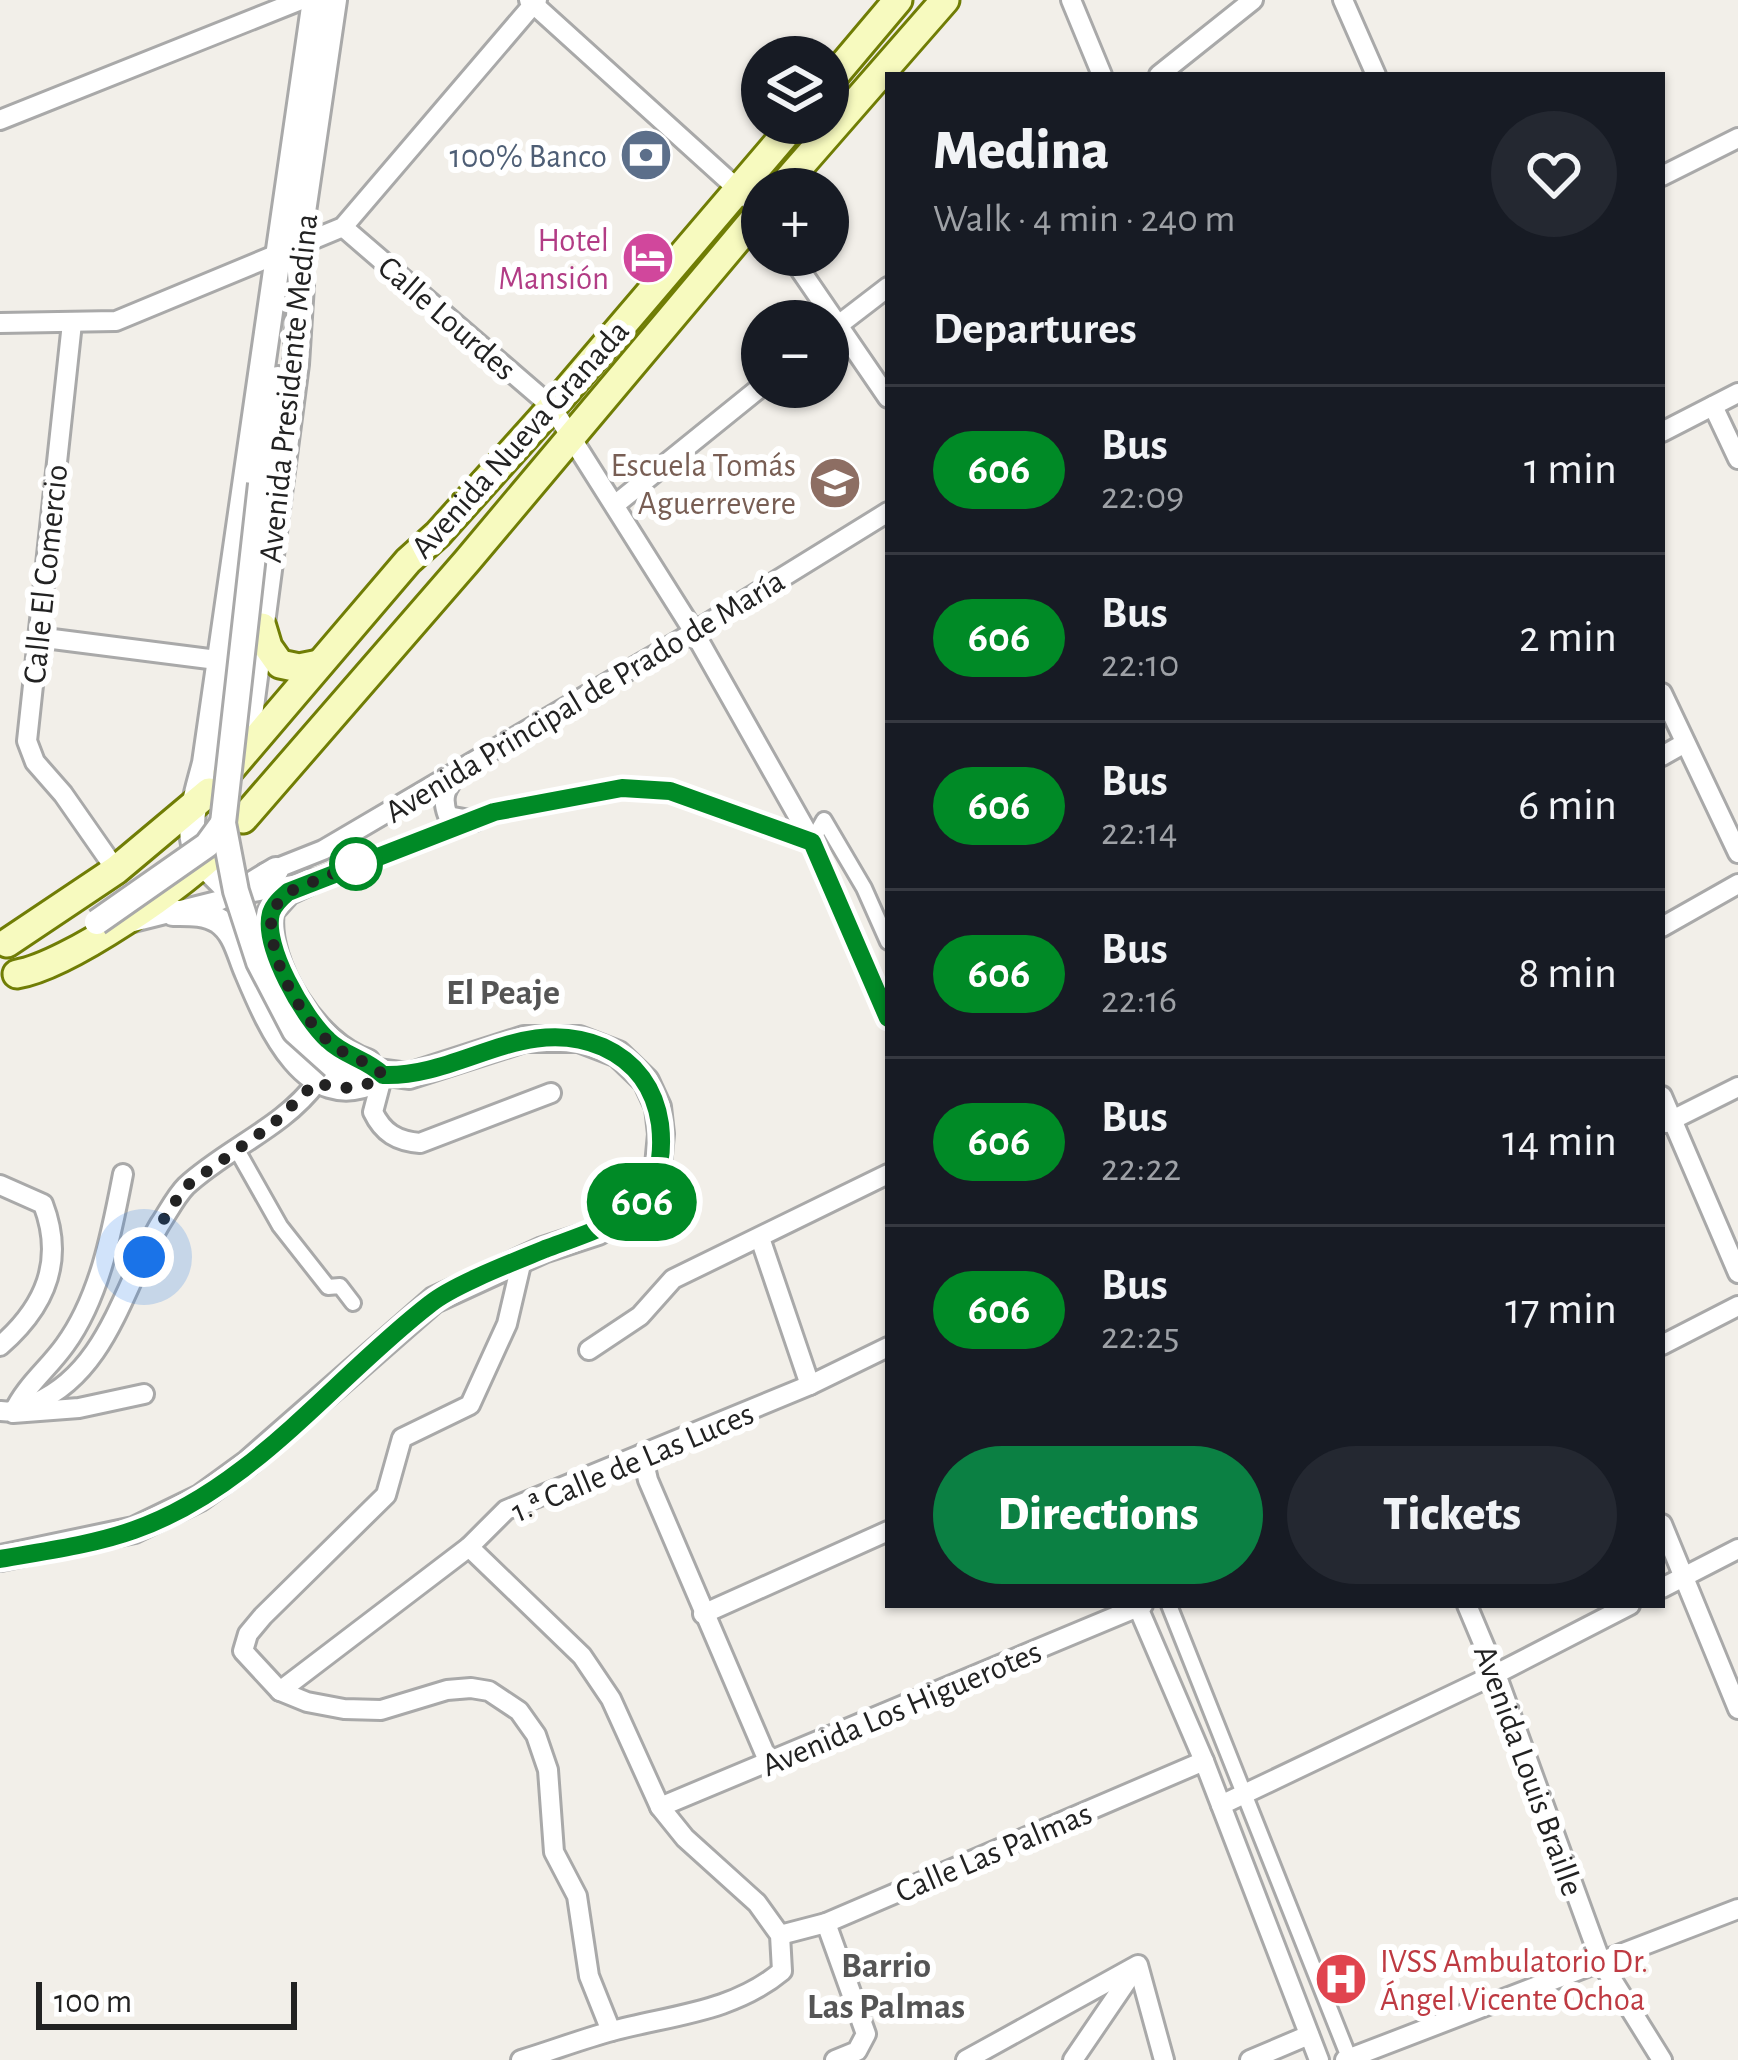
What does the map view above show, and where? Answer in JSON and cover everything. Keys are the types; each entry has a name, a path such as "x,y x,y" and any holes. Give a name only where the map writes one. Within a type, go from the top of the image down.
{"main road":[{"path":"849,58 898,0"},
{"path":"798,168 944,0"},
{"name":"Avenida Nueva Granada","path":"7,943 116,870 218,782 408,561 552,407 777,144"},
{"name":"Avenida Nueva Granada","path":"17,974 32,971 202,867 741,236"},
{"path":"262,627 280,664 292,668 319,664"}],"street":[{"path":"0,120 301,0"},
{"name":"Avenida Presidente Medina","path":"218,782 262,627 296,364 301,285 288,252 291,168 315,0"},
{"name":"Avenida Presidente Medina","path":"230,829 218,782 205,764 218,660 334,0"},
{"path":"1071,0 1101,72"},
{"path":"1163,72 1253,0"},
{"path":"1342,0 1375,72"},
{"path":"0,323 116,321 343,227 533,1 740,188"},
{"path":"1665,174 1738,138"},
{"name":"Calle Lourdes","path":"343,227 552,407 571,437"},
{"path":"288,252 261,484 230,829 236,891 259,962 295,1031 325,1074"},
{"path":"849,317 885,288"},
{"name":"Calle El Comercio","path":"72,323 27,741 35,762 116,870"},
{"path":"849,351 885,394"},
{"path":"1665,430 1738,393"},
{"path":"616,504 741,403"},
{"path":"1713,406 1738,459"},
{"path":"571,437 694,632 812,842 885,1011"},
{"name":"Avenida Principal de Prado de María","path":"276,870 323,850 885,514"},
{"path":"37,637 218,660"},
{"path":"1665,700 1738,854"},
{"path":"1665,754 1685,743"},
{"path":"465,766 446,788 443,803 448,816 476,821"},
{"path":"218,782 193,843 202,867 222,886 242,890 309,882"},
{"path":"383,1075 326,1038 304,1011 281,967 272,910 288,892 494,812 622,788 670,791 812,842"},
{"path":"812,842 824,820 885,935"},
{"path":"97,929 230,829"},
{"path":"97,929 173,914 242,890 276,870"},
{"path":"1665,925 1738,884"},
{"path":"69,900 89,902 98,916 97,929"},
{"path":"0,1558 134,1530 200,1498 434,1300 598,1232 635,1209 657,1176 658,1107 646,1081 618,1054 579,1039 552,1037 486,1048 424,1074 325,1074 294,1060 272,1026 234,937 215,919 198,913 173,914"},
{"path":"6,1412 50,1397 88,1360 118,1316 158,1228 185,1187 291,1109 325,1074"},
{"path":"383,1075 373,1112 381,1127 403,1141 420,1143 551,1093"},
{"path":"1738,1087 1667,1122 1738,1273"},
{"path":"237,1150 280,1226 328,1287 340,1286 353,1303"},
{"path":"6,1412 64,1348 83,1314 103,1263 123,1174"},
{"path":"589,1350 640,1316 673,1279 885,1176"},
{"path":"0,1185 43,1204 53,1230 52,1270 20,1328 0,1346"},
{"path":"760,1238 810,1385"},
{"path":"522,1260 507,1324 470,1405 402,1438 386,1495 248,1634 243,1651 280,1691 307,1702 381,1710 447,1690 471,1688 489,1691 520,1711 536,1736 548,1770 554,1852 577,1896 589,1976 611,2031"},
{"path":"1665,1343 1738,1306"},
{"name":"1.ª Calle de Las Luces","path":"280,1691 469,1547 506,1510 810,1385 885,1348"},
{"path":"6,1412 79,1408 144,1394"},
{"path":"642,1454 648,1480 703,1614 769,1763"},
{"path":"1665,1531 1738,1709"},
{"path":"703,1614 885,1532"},
{"path":"469,1547 582,1656 611,1699 660,1807 685,1838 757,1903 781,1935 782,1971 758,1990 725,2005 611,2031 576,2052 521,2060"},
{"path":"1665,1586 1738,1549"},
{"name":"Avenida Los Higuerotes","path":"660,1807 1134,1608"},
{"path":"1140,1608 1319,2060"},
{"path":"1170,1608 1348,2060 1738,1909"},
{"name":"Avenida Louis Braille","path":"1468,1608 1601,1962 1662,2060"},
{"path":"1221,1805 1624,1608"},
{"name":"Calle Las Palmas","path":"781,1935 826,1923 1204,1761"},
{"path":"826,1923 866,2034 857,2051 835,2060"},
{"path":"966,2060 1138,1965"},
{"path":"1073,2060 1138,1965"},
{"path":"1138,1965 1163,2060"},
{"path":"1250,2060 1309,2035"}],"bus line":[{"name":"606","path":"0,1559 134,1530 200,1498 434,1300 543,1250 598,1232 635,1209 657,1176 658,1107 634,1068 602,1047 579,1039 524,1039 409,1076 383,1075 372,1064 339,1049 315,1027 281,967 270,920 272,910 288,892 494,812 622,788 670,791 812,842 885,1011"}],"place":[{"name":"100% Banco","path":"646,155"},
{"name":"Hotel Mansión","path":"648,258"},
{"name":"Escuela Tomás Aguerrevere","path":"835,483"},
{"name":"IVSS Ambulatorio Dr. Ángel Vicente Ochoa","path":"1341,1979"}],"district":[{"name":"El Peaje","path":"503,991"},
{"name":"Barrio Las Palmas","path":"886,1984"}],"route":[{"path":"144,1257 185,1187 273,1124 316,1082 359,1087 383,1075 372,1064 339,1049 315,1027 281,967 270,920 272,910 288,892 356,864"}]}
